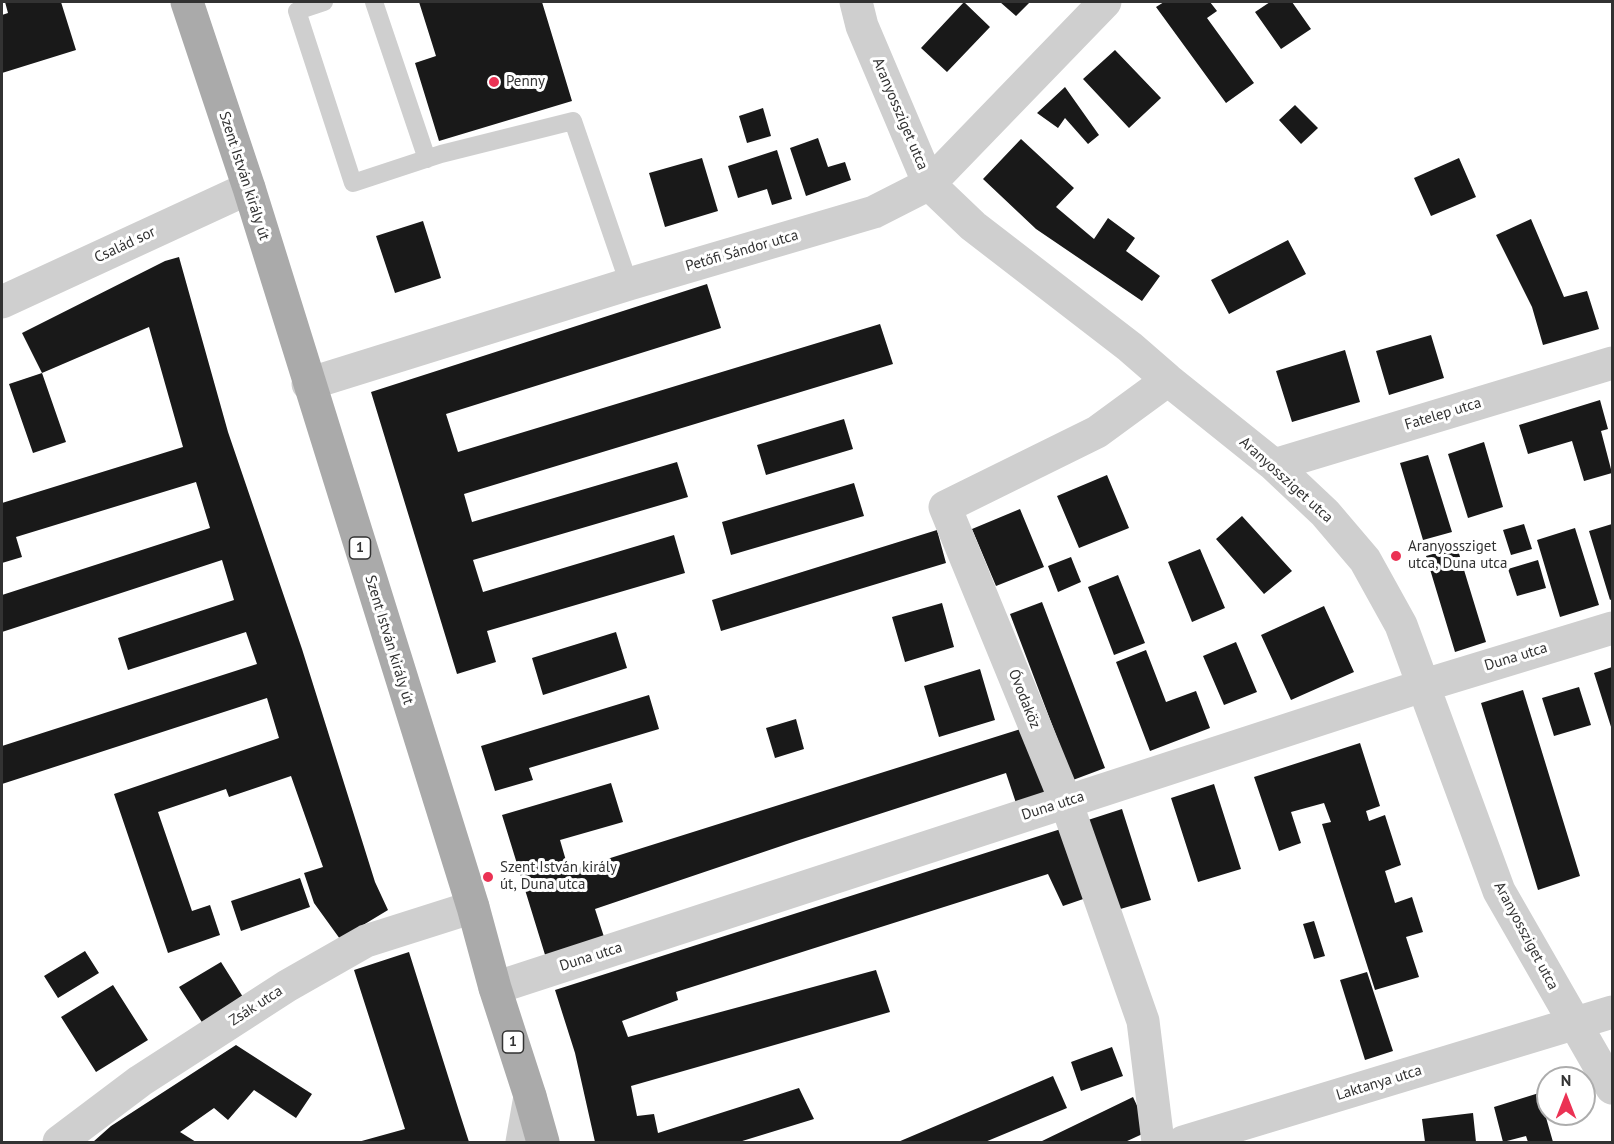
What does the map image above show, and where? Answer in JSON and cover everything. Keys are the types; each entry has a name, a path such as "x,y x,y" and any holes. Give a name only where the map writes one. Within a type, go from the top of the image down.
{"main road":[{"name":"Szent István király út","path":"187,2 249,188 308,384 473,907 495,988 543,1143"}],"street":[{"name":"Aranyossziget utca","path":"856,2 862,26 929,184 973,226 1130,347 1168,381 1274,465 1325,513 1365,560 1401,625 1499,891 1612,1088"},
{"name":"Petőfi Sándor utca","path":"308,384 629,284 874,212 929,184 1105,2"},
{"name":"Család sor","path":"2,302 249,188"},
{"name":"Fatelep utca","path":"1274,465 1612,363"},
{"name":"Óvodaköz","path":"1158,1143 1143,1021 1066,802 945,507 1096,432 1168,381"},
{"name":"Duna utca","path":"495,988 1425,685 1612,628"},
{"name":"Zsák utca","path":"59,1143 141,1081 286,986 366,940 473,907"},
{"name":"Laktanya utca","path":"1183,1143 1612,1012"},
{"path":"522,1143 530,1096"}],"lane":[{"path":"324,2 297,11 353,183 426,159 573,122 629,284"},
{"path":"374,2 426,159"}],"building":[{"path":"5,2 61,2 76,50 2,73 2,15 8,13"},
{"name":"Penny","path":"419,2 542,2 572,101 439,141 415,63 436,56"},
{"path":"964,2 990,27 947,72 921,48"},
{"path":"1000,2 1030,2 1016,16"},
{"path":"1164,2 1210,2 1217,11 1207,18 1254,83 1226,103 1156,7"},
{"path":"1270,2 1292,2 1311,29 1281,49 1255,12"},
{"path":"1115,50 1161,98 1129,128 1083,79"},
{"path":"1065,87 1099,135 1088,144 1065,118 1058,128 1037,113"},
{"path":"1295,105 1318,128 1301,144 1279,120"},
{"path":"763,108 771,136 747,143 739,116"},
{"path":"818,138 828,167 845,162 851,180 806,196 790,148"},
{"path":"1021,139 1074,188 1056,207 1094,239 1108,218 1135,238 1126,251 1160,276 1142,301 1036,229 983,179"},
{"path":"777,150 792,199 772,205 767,189 738,198 728,166"},
{"path":"702,158 718,211 665,227 649,173"},
{"path":"1459,158 1476,197 1431,216 1414,178"},
{"path":"1531,219 1564,297 1587,291 1599,329 1543,345 1532,307 1496,235"},
{"path":"423,221 441,278 395,293 376,236"},
{"path":"1288,240 1306,274 1229,314 1211,280"},
{"path":"179,257 228,432 302,649 375,882 388,910 340,939 314,903 304,873 323,867 291,776 229,797 226,789 158,812 192,911 210,905 220,935 168,953 114,794 279,738 267,698 2,784 2,746 257,664 246,632 128,670 118,638 234,600 222,560 2,632 2,595 210,528 196,482 16,537 22,557 2,563 2,503 183,447 149,327 42,373 22,333 165,261"},
{"path":"707,284 721,328 446,414 458,452 880,324 893,364 464,494 472,522 677,462 688,497 473,560 483,592 674,535 685,573 487,631 496,662 457,674 371,392"},
{"path":"1431,335 1444,378 1389,395 1376,351"},
{"path":"1345,350 1360,402 1292,422 1276,371"},
{"path":"42,373 66,442 33,453 9,384"},
{"path":"1600,400 1608,429 1601,431 1612,473 1584,481 1572,441 1528,454 1519,425"},
{"path":"844,419 853,449 766,475 757,445"},
{"path":"1484,442 1503,507 1468,518 1448,454"},
{"path":"1428,455 1452,532 1423,540 1400,463"},
{"path":"1107,475 1129,528 1079,548 1057,496"},
{"path":"854,483 864,516 731,555 722,522"},
{"path":"1020,509 1044,567 996,586 972,529"},
{"path":"1242,516 1292,571 1264,594 1216,539"},
{"path":"1524,524 1532,549 1511,555 1503,530"},
{"path":"1612,524 1612,599 1610,600 1589,531"},
{"path":"1575,528 1599,605 1560,617 1537,540"},
{"path":"937,530 946,563 721,631 712,600"},
{"path":"1457,547 1486,642 1455,652 1426,556"},
{"path":"1200,549 1225,608 1192,622 1168,562"},
{"path":"1071,557 1081,582 1058,592 1048,566"},
{"path":"1538,560 1546,588 1517,596 1508,569"},
{"path":"1118,575 1145,643 1114,655 1088,587"},
{"path":"1042,602 1105,768 1073,780 1010,614"},
{"path":"942,603 954,647 905,662 892,617"},
{"path":"1324,606 1354,672 1291,700 1261,635"},
{"path":"616,632 627,668 543,695 532,658"},
{"path":"1236,642 1257,692 1224,705 1203,656"},
{"path":"1146,650 1166,702 1196,691 1210,728 1150,751 1116,662"},
{"path":"1612,667 1612,730 1594,673"},
{"path":"980,669 995,720 939,737 924,686"},
{"path":"1579,687 1591,725 1554,736 1542,698"},
{"path":"1523,690 1580,876 1538,890 1481,703"},
{"path":"649,695 659,729 529,768 533,780 495,791 481,746"},
{"path":"796,719 804,749 775,758 766,728"},
{"path":"1027,727 1048,792 1016,803 1006,773 796,841 595,909 605,940 546,958 502,815 611,783 623,822 560,840 569,871"},
{"path":"1360,743 1380,806 1366,811 1369,821 1385,815 1401,865 1385,871 1395,903 1412,897 1423,932 1406,937 1419,977 1375,990 1322,824 1331,822 1324,803 1291,812 1301,843 1279,851 1254,777"},
{"path":"1214,784 1241,869 1198,882 1171,798"},
{"path":"1122,809 1151,900 1117,910 1088,820"},
{"path":"1064,828 1089,897 1063,906 1048,874 676,992 678,1000 622,1021 628,1037 876,970 890,1012 631,1086 637,1116 654,1114 658,1133 799,1088 814,1119 739,1142 595,1142 575,1053 555,990"},
{"path":"300,878 310,907 241,931 231,901"},
{"path":"1314,921 1325,956 1314,959 1303,924"},
{"path":"85,951 99,973 58,998 44,976"},
{"path":"409,952 469,1142 358,1142 405,1129 354,970"},
{"path":"221,962 248,1005 207,1030 179,987"},
{"path":"1367,972 1393,1051 1365,1060 1340,980"},
{"path":"113,985 148,1040 96,1072 61,1017"},
{"path":"236,1045 312,1094 296,1118 254,1090 228,1120 214,1108 180,1132 196,1142 93,1142 111,1126"},
{"path":"1112,1047 1123,1076 1081,1091 1071,1062"},
{"path":"1053,1076 1067,1108 985,1142 898,1142"},
{"path":"1536,1094 1536,1126 1548,1126 1553,1142 1528,1142 1526,1136 1503,1142 1494,1107"},
{"path":"1133,1097 1149,1131 1125,1142 1040,1142"},
{"path":"1473,1113 1476,1142 1425,1142 1422,1119"}],"place":[{"name":"Penny","path":"494,82"},
{"name":"Aranyossziget utca, Duna utca","path":"1396,556"},
{"name":"Szent István király út, Duna utca","path":"488,877"}]}
